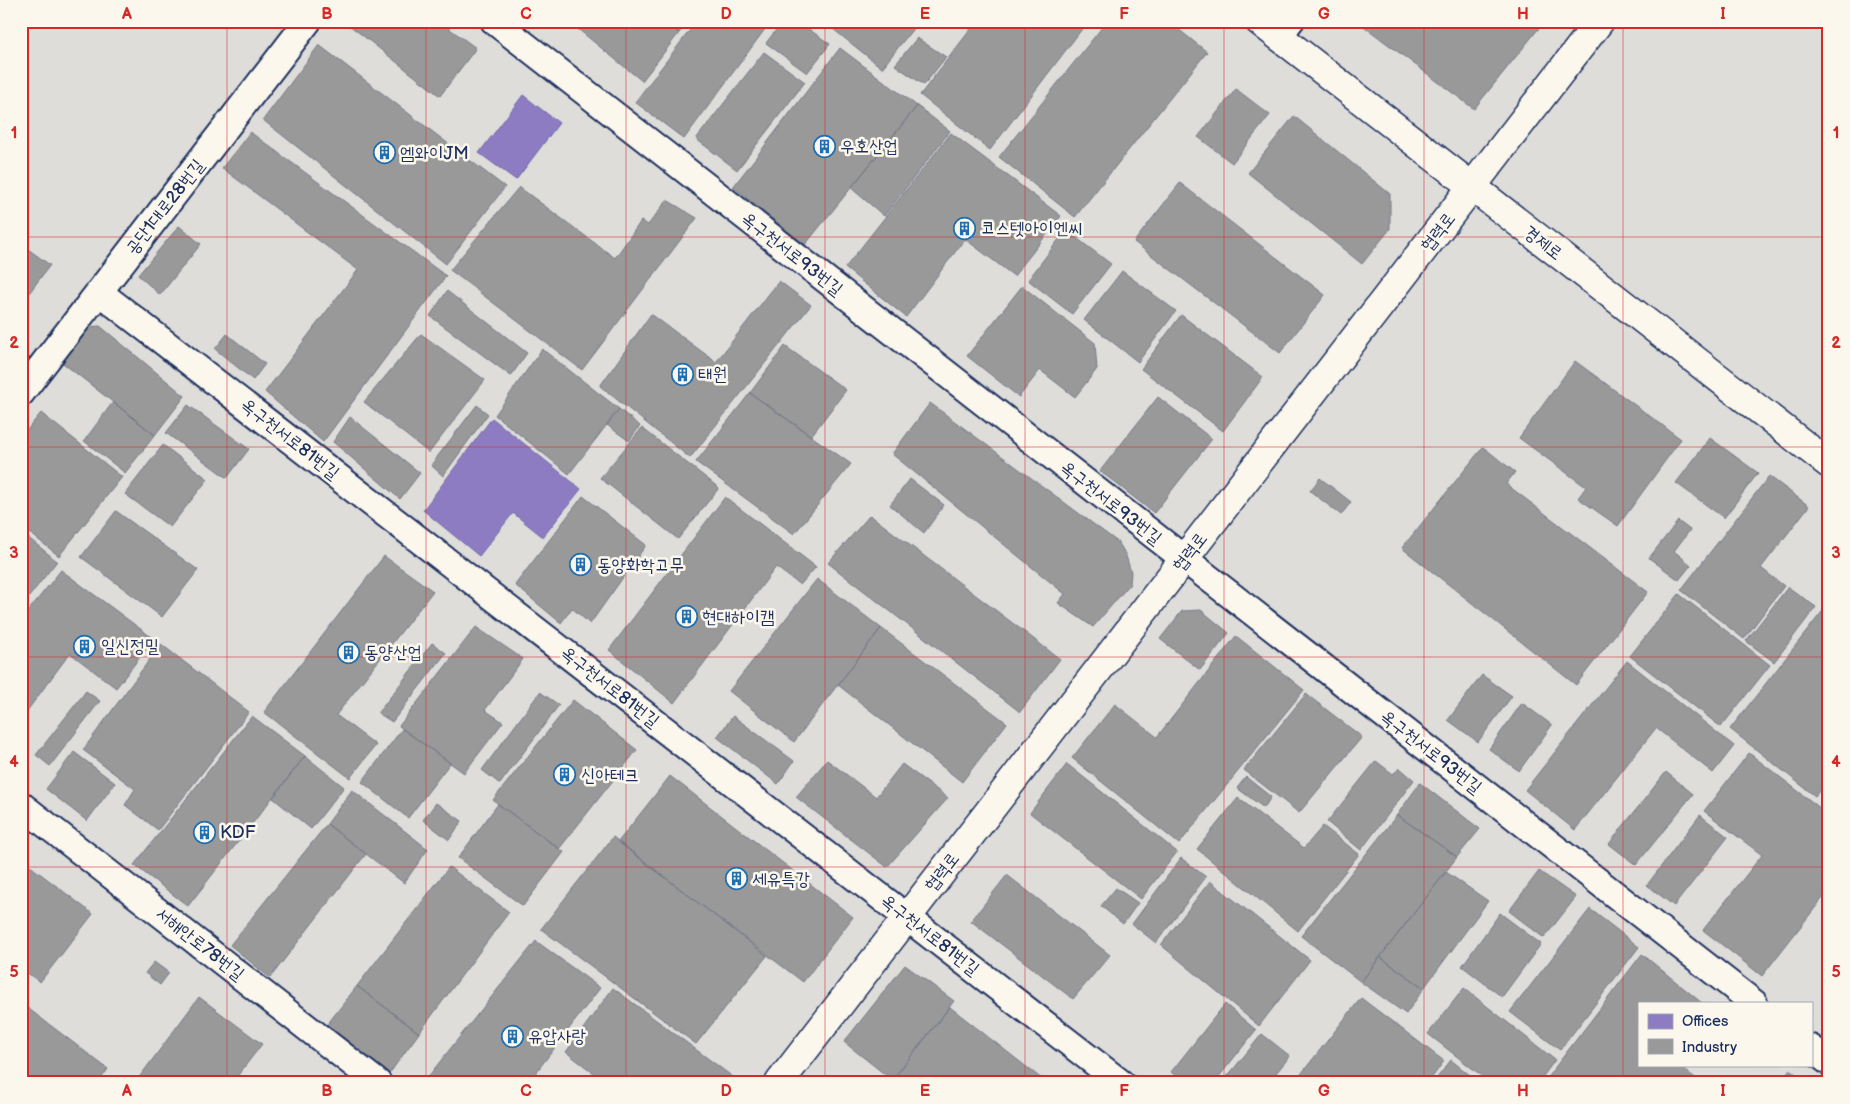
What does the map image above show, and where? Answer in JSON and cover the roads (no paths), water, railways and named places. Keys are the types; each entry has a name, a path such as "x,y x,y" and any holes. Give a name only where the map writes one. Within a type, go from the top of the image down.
{"street":[{"name":"공단1대로28번길","path":"21,393 308,21"},
{"name":"옥구천서로93번길","path":"494,21 1753,1002"},
{"name":"경제로","path":"1259,21 1291,31 1472,188 1829,464"},
{"name":"협력로","path":"779,1083 1600,21"},
{"name":"옥구천서로81번길","path":"99,292 1121,1083"},
{"name":"서해안로78번길","path":"21,805 378,1083"},
{"path":"1812,1049 1829,1062"}],"place":[{"name":"우호산업","path":"824,146"},
{"name":"엠와이JM","path":"384,153"},
{"name":"코스텟아이엔씨","path":"965,228"},
{"name":"태원","path":"682,374"},
{"name":"동양화학고무","path":"581,565"},
{"name":"현대하이캠","path":"686,617"},
{"name":"일신정밀","path":"85,646"},
{"name":"동양산업","path":"348,652"},
{"name":"신아테크","path":"565,775"},
{"name":"KDF","path":"204,832"},
{"name":"세유특강","path":"736,879"},
{"name":"유압사랑","path":"512,1036"}]}
